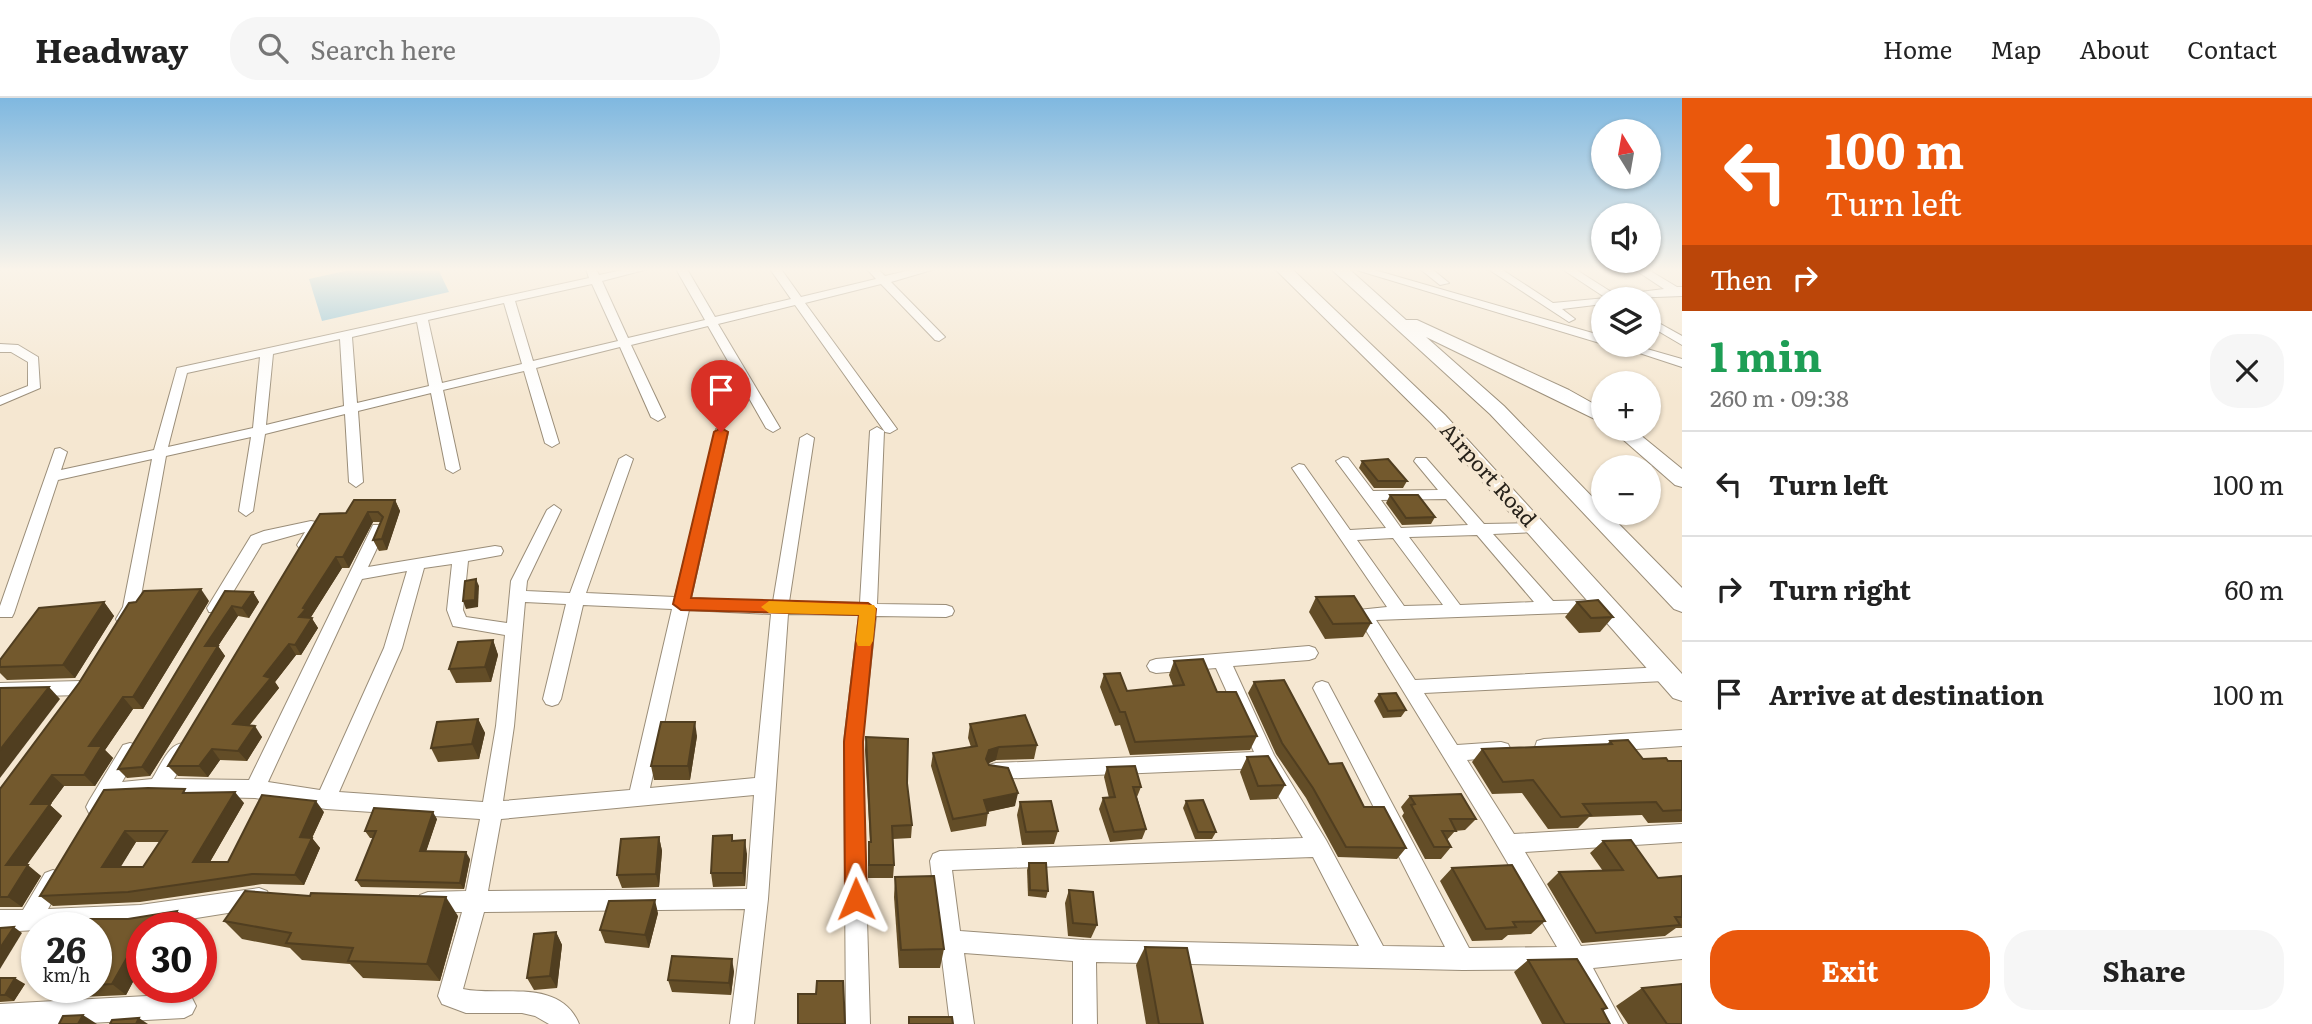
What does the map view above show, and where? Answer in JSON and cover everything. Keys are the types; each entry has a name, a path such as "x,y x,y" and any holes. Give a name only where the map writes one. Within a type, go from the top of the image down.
{"main road":[{"name":"Airport Road","path":"1328,312 1438,419 1673,682"},
{"path":"1389,313 1591,410"},
{"path":"1389,313 1497,410 1682,603"},
{"path":"1635,441 1682,480"}],"street":[{"path":"117,630 131,607 160,453 181,371 453,312"},
{"path":"513,312 552,443"},
{"path":"611,312 659,417"},
{"path":"705,312 773,428"},
{"path":"51,477 259,431 750,312"},
{"path":"807,312 884,430 853,742 858,1024"},
{"path":"914,312 939,337"},
{"path":"1507,312 1591,337"},
{"path":"1559,312 1569,319"},
{"path":"422,319 453,469"},
{"path":"1661,328 1682,341"},
{"path":"346,335 356,482"},
{"path":"0,348 14,348 34,360 34,388 0,401"},
{"path":"246,511 259,431 267,352"},
{"path":"1661,357 1682,363"},
{"path":"638,796 721,432"},
{"path":"742,1024 757,899 780,608 807,438"},
{"path":"6,613 60,452"},
{"path":"552,699 576,599 626,459"},
{"path":"1343,461 1457,611"},
{"path":"1421,461 1550,609"},
{"path":"1299,468 1399,612"},
{"path":"1370,496 1450,494"},
{"path":"554,510 523,570 516,596 505,726 492,811 475,903 450,996 464,1003 514,1000 539,1003 555,1011 568,1024"},
{"path":"206,624 256,540 311,526 314,530 294,564"},
{"path":"1346,535 1534,527"},
{"path":"255,789 378,529"},
{"path":"358,574 495,551"},
{"path":"461,557 455,610 459,622 514,630"},
{"path":"326,800 393,648 417,564"},
{"path":"516,596 780,608 946,611"},
{"path":"1605,605 1364,614 1509,844 1577,958 1611,1024"},
{"path":"1156,666 1309,653"},
{"path":"1221,659 1267,760 1320,847 1377,957"},
{"path":"0,690 84,682 65,710"},
{"path":"1410,687 1673,682"},
{"path":"1322,688 1463,959"},
{"path":"85,826 142,731"},
{"path":"1451,753 1682,738"},
{"path":"158,787 187,739"},
{"path":"996,771 1267,760"},
{"path":"106,791 158,787 255,789 326,800 492,811 764,786"},
{"path":"1509,844 1682,834"},
{"path":"962,1024 940,861 1320,847"},
{"path":"34,912 64,861"},
{"path":"112,917 140,916 262,897 275,898"},
{"path":"408,901 475,903 757,899"},
{"path":"0,921 21,920"},
{"path":"951,940 1084,951 1463,959 1577,958 1682,948"},
{"path":"1084,951 1085,1024"},
{"path":"0,1016 184,1006"}],"water":[{"path":"319,312 360,312 322,321"}],"building":[{"path":"1388,459 1407,481 1378,481 1362,461"},
{"path":"1390,495 1418,495 1435,517 1406,518"},
{"path":"354,500 395,500 382,539 373,540 383,517 378,512 368,512 343,557 336,557 303,608 306,609 299,617 312,618 295,645 289,644 264,676 271,678 233,724 255,726 238,751 212,749 199,766 168,766 320,514 346,513"},
{"path":"476,579 475,600 463,601 465,581"},
{"path":"201,589 133,697 123,697 89,746 102,746 84,775 52,775 31,804 50,804 6,865 28,865 8,897 0,897 0,789 79,683 129,603 136,602 144,591"},
{"path":"225,591 253,592 242,608 232,606 205,646 218,646 142,767 118,769"},
{"path":"1354,596 1371,623 1333,624 1316,597"},
{"path":"1598,600 1613,617 1591,618 1577,602"},
{"path":"104,602 63,665 0,667 0,660 39,608"},
{"path":"493,640 485,667 449,669 458,642"},
{"path":"1203,659 1217,692 1236,692 1257,736 1135,742 1125,712 1120,712 1104,674 1120,673 1127,691 1184,685 1174,661"},
{"path":"1284,680 1329,764 1342,763 1364,807 1384,807 1406,848 1346,847 1313,788 1282,743 1254,682"},
{"path":"49,687 0,750 0,688"},
{"path":"1396,693 1406,710 1388,711 1379,694"},
{"path":"1025,715 1037,745 999,747 989,750 986,759 989,765 1008,768 1018,793 984,800 988,813 953,819 933,753 977,746 970,724"},
{"path":"478,719 472,744 431,748 437,722"},
{"path":"661,722 695,722 688,766 651,766"},
{"path":"866,737 908,739 907,783 912,825 892,826 894,865 869,865 871,842"},
{"path":"1628,740 1643,759 1666,758 1668,761 1682,761 1682,810 1663,811 1656,802 1583,804 1591,815 1561,817 1533,780 1503,782 1482,749 1612,744 1610,741"},
{"path":"1268,756 1285,785 1258,786 1247,757"},
{"path":"1135,766 1141,787 1133,787 1146,829 1114,832 1103,798 1115,797 1107,767"},
{"path":"148,788 185,789 183,793 235,792 193,862 228,862 262,795 316,801 300,837 312,838 295,875 252,874 128,892 40,896 104,790","holes":["125,831 167,831 143,867 102,867"]},
{"path":"1461,794 1476,819 1450,819 1456,831 1442,831 1451,847 1434,847 1411,805 1415,804 1410,796"},
{"path":"1203,800 1216,832 1198,832 1186,801"},
{"path":"1051,801 1058,831 1026,832 1020,802"},
{"path":"374,808 433,812 420,851 466,852 460,883 356,880 376,831 365,831"},
{"path":"732,835 732,841 745,840 743,873 711,873 713,836"},
{"path":"659,837 656,874 617,875 621,839"},
{"path":"1631,840 1658,878 1682,876 1682,917 1675,917 1680,925 1596,933 1559,872 1623,870 1603,841"},
{"path":"1029,863 1046,863 1048,891 1030,890"},
{"path":"1512,865 1545,921 1513,922 1516,927 1486,929 1452,868"},
{"path":"934,876 944,949 901,950 895,877"},
{"path":"1069,890 1093,892 1097,925 1073,923"},
{"path":"245,891 310,896 311,893 446,897 427,964 348,961 353,948 286,943 291,933 224,921"},
{"path":"655,900 645,935 600,930 609,901"},
{"path":"112,919 126,919 126,959 112,984"},
{"path":"14,927 0,948 0,928"},
{"path":"556,932 550,976 527,978 534,934"},
{"path":"1145,947 1187,948 1203,1024 1159,1024"},
{"path":"672,956 732,959 729,983 668,980"},
{"path":"1577,959 1607,1008 1602,1009 1610,1024 1565,1024 1528,960"},
{"path":"0,978 15,978 5,995 0,995"},
{"path":"817,981 843,981 845,1024 798,1024 798,994 816,994"},
{"path":"1682,984 1682,1024 1667,1024 1642,988"},
{"path":"83,1015 78,1024 59,1024 63,1016"},
{"path":"909,1017 952,1017 953,1024 909,1024"},
{"path":"139,1018 136,1024 110,1024 112,1020"}],"slow traffic":[{"path":"769,607 868,609 864,641"}],"route":[{"path":"721,432 681,604 868,609 853,742 856,899"}]}
